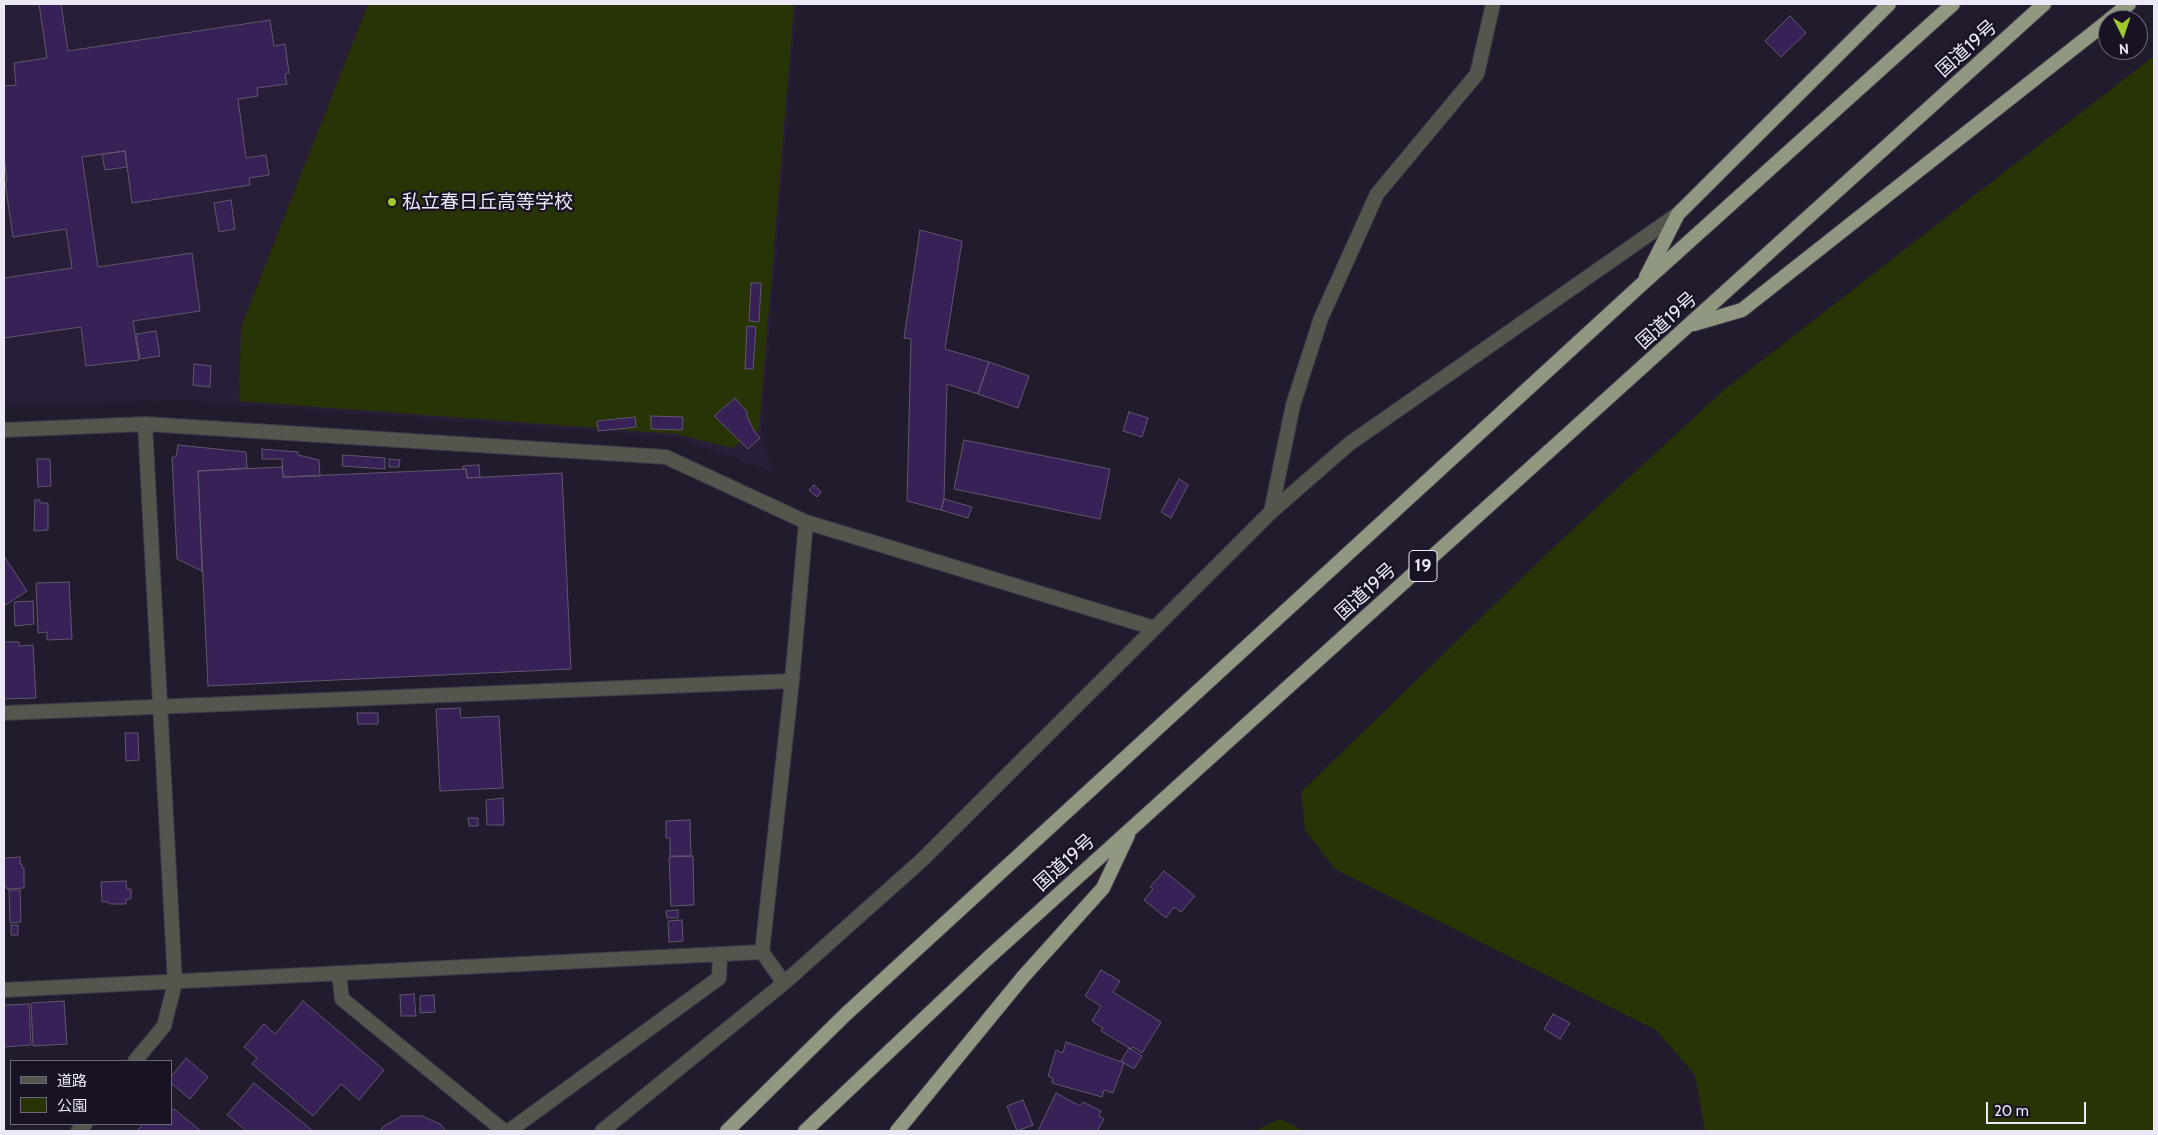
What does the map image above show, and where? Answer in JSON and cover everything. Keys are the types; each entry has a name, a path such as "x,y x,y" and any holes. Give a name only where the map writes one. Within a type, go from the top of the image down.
{"highway":[{"path":"1642,284 1678,214 1889,4"},
{"name":"国道19号","path":"727,1131 853,1007 1642,284 1953,4"},
{"name":"国道19号","path":"805,1131 987,959 2044,4"},
{"path":"1690,325 1742,310 2098,28"},
{"path":"897,1131 1023,977 1103,888 1131,830"}],"street":[{"path":"1271,512 1293,405 1321,318 1377,194 1478,74 1493,4"},
{"path":"602,1131 784,983 922,860 1271,512 1349,444 1678,214"},
{"path":"4,430 145,424 666,457 806,522 1154,628"},
{"path":"136,1060 164,1026 174,983 145,424"},
{"path":"784,983 762,952 792,681 806,522"},
{"path":"4,713 792,681"},
{"path":"4,990 174,983 762,952"},
{"path":"510,1131 719,978 720,954"},
{"path":"339,974 342,999 504,1131"}],"shaded area":[{"name":"私立春日丘高等学校","path":"4,4 797,4 762,430 772,472 675,437 176,400 4,406"}],"green space":[{"name":"私立春日丘高等学校","path":"368,4 794,4 759,430 732,448 676,434 239,401 241,327"},
{"path":"2154,56 2154,1131 1705,1131 1695,1075 1656,1030 1335,869 1305,830 1301,792 1557,544 1725,389"},
{"path":"1280,1119 1304,1131 1254,1131"}],"building":[{"path":"39,4 61,4 68,51 270,20 274,46 285,44 289,73 285,74 287,84 257,88 258,96 238,99 246,158 266,155 269,175 249,178 250,185 132,203 125,151 82,157 98,267 192,253 200,311 133,321 139,360 86,366 81,327 4,338 4,278 72,268 66,229 13,237 5,182 7,182 4,156 4,86 16,85 14,63 47,58"},
{"path":"1790,16 1806,33 1781,57 1765,41"},
{"path":"125,151 127,167 105,170 102,154"},
{"path":"231,200 235,229 219,232 214,203"},
{"path":"920,230 962,241 945,349 989,362 978,394 947,384 944,499 941,510 907,501 911,339 904,338"},
{"path":"751,283 761,283 759,322 749,321"},
{"path":"747,326 756,327 753,369 745,369"},
{"path":"156,331 160,356 140,359 136,334"},
{"path":"989,362 1029,376 1018,408 978,394"},
{"path":"194,364 211,366 210,387 193,385"},
{"path":"735,398 748,413 746,414 754,431 760,438 748,449 714,416"},
{"path":"1129,412 1148,418 1142,437 1123,431"},
{"path":"651,416 683,417 682,430 651,429"},
{"path":"635,417 636,427 598,431 597,421"},
{"path":"964,440 1110,469 1100,519 954,489"},
{"path":"178,445 246,452 247,468 198,471 202,571 177,559 172,457 176,457"},
{"path":"262,449 298,452 298,455 319,460 320,476 283,477 282,459 262,459"},
{"path":"343,455 385,458 385,469 342,466"},
{"path":"37,459 50,459 51,486 38,487"},
{"path":"389,459 400,460 399,467 389,467"},
{"path":"479,465 480,477 467,478 466,469 463,469 463,466"},
{"path":"282,467 283,477 466,469 467,478 562,473 571,669 208,686 198,471"},
{"path":"1179,479 1188,485 1171,518 1161,512"},
{"path":"814,485 821,492 817,497 809,490"},
{"path":"944,499 972,507 968,518 941,510"},
{"path":"35,500 40,500 40,503 48,503 48,530 34,531"},
{"path":"4,556 27,591 4,606"},
{"path":"69,582 72,639 47,640 47,632 38,633 36,583"},
{"path":"33,601 34,624 15,626 14,602"},
{"path":"4,642 19,642 19,646 33,645 36,698 4,699"},
{"path":"460,708 461,718 499,716 503,788 440,791 436,709"},
{"path":"357,713 378,713 378,724 358,724"},
{"path":"125,733 138,733 139,760 126,761"},
{"path":"503,798 504,825 487,825 486,800"},
{"path":"468,818 478,818 478,826 469,826"},
{"path":"690,820 691,856 670,856 670,838 666,838 666,821"},
{"path":"693,856 694,905 671,906 669,857"},
{"path":"20,857 20,864 24,868 24,888 7,889 4,883 4,858"},
{"path":"1164,871 1195,896 1181,912 1174,907 1166,918 1144,900 1153,889 1150,887"},
{"path":"126,881 127,889 131,889 131,899 126,899 126,904 102,902 101,882"},
{"path":"9,890 20,890 21,922 10,923"},
{"path":"678,910 678,918 667,918 666,911"},
{"path":"682,920 683,941 669,942 668,921"},
{"path":"11,925 18,925 18,935 11,935"},
{"path":"1101,970 1120,981 1113,992 1161,1022 1142,1053 1133,1047 1131,1049 1101,1031 1103,1028 1092,1021 1101,1006 1085,996"},
{"path":"414,994 416,1016 401,1016 400,995"},
{"path":"434,995 435,1012 420,1013 420,996"},
{"path":"64,1001 67,1044 33,1046 31,1003"},
{"path":"303,1001 384,1070 359,1100 341,1084 313,1116 252,1064 257,1058 244,1047 264,1024 275,1034"},
{"path":"29,1004 31,1045 4,1047 4,1005"},
{"path":"1553,1014 1570,1023 1560,1039 1544,1029"},
{"path":"1066,1042 1124,1063 1113,1093 1104,1090 1102,1097 1052,1083 1053,1078 1048,1076 1056,1050 1063,1053"},
{"path":"1129,1048 1142,1056 1134,1069 1121,1061"},
{"path":"186,1058 208,1077 190,1099 172,1084 172,1076"},
{"path":"254,1083 313,1131 247,1131 227,1115"},
{"path":"1056,1093 1080,1106 1083,1102 1101,1111 1099,1116 1104,1119 1097,1131 1038,1131"},
{"path":"1023,1100 1033,1125 1017,1131 1007,1106"},
{"path":"174,1109 201,1131 137,1131 142,1125 172,1125 172,1111"},
{"path":"402,1116 422,1116 440,1124 446,1131 380,1131 384,1126"}],"place":[{"name":"私立春日丘高等学校","path":"392,202"}]}
